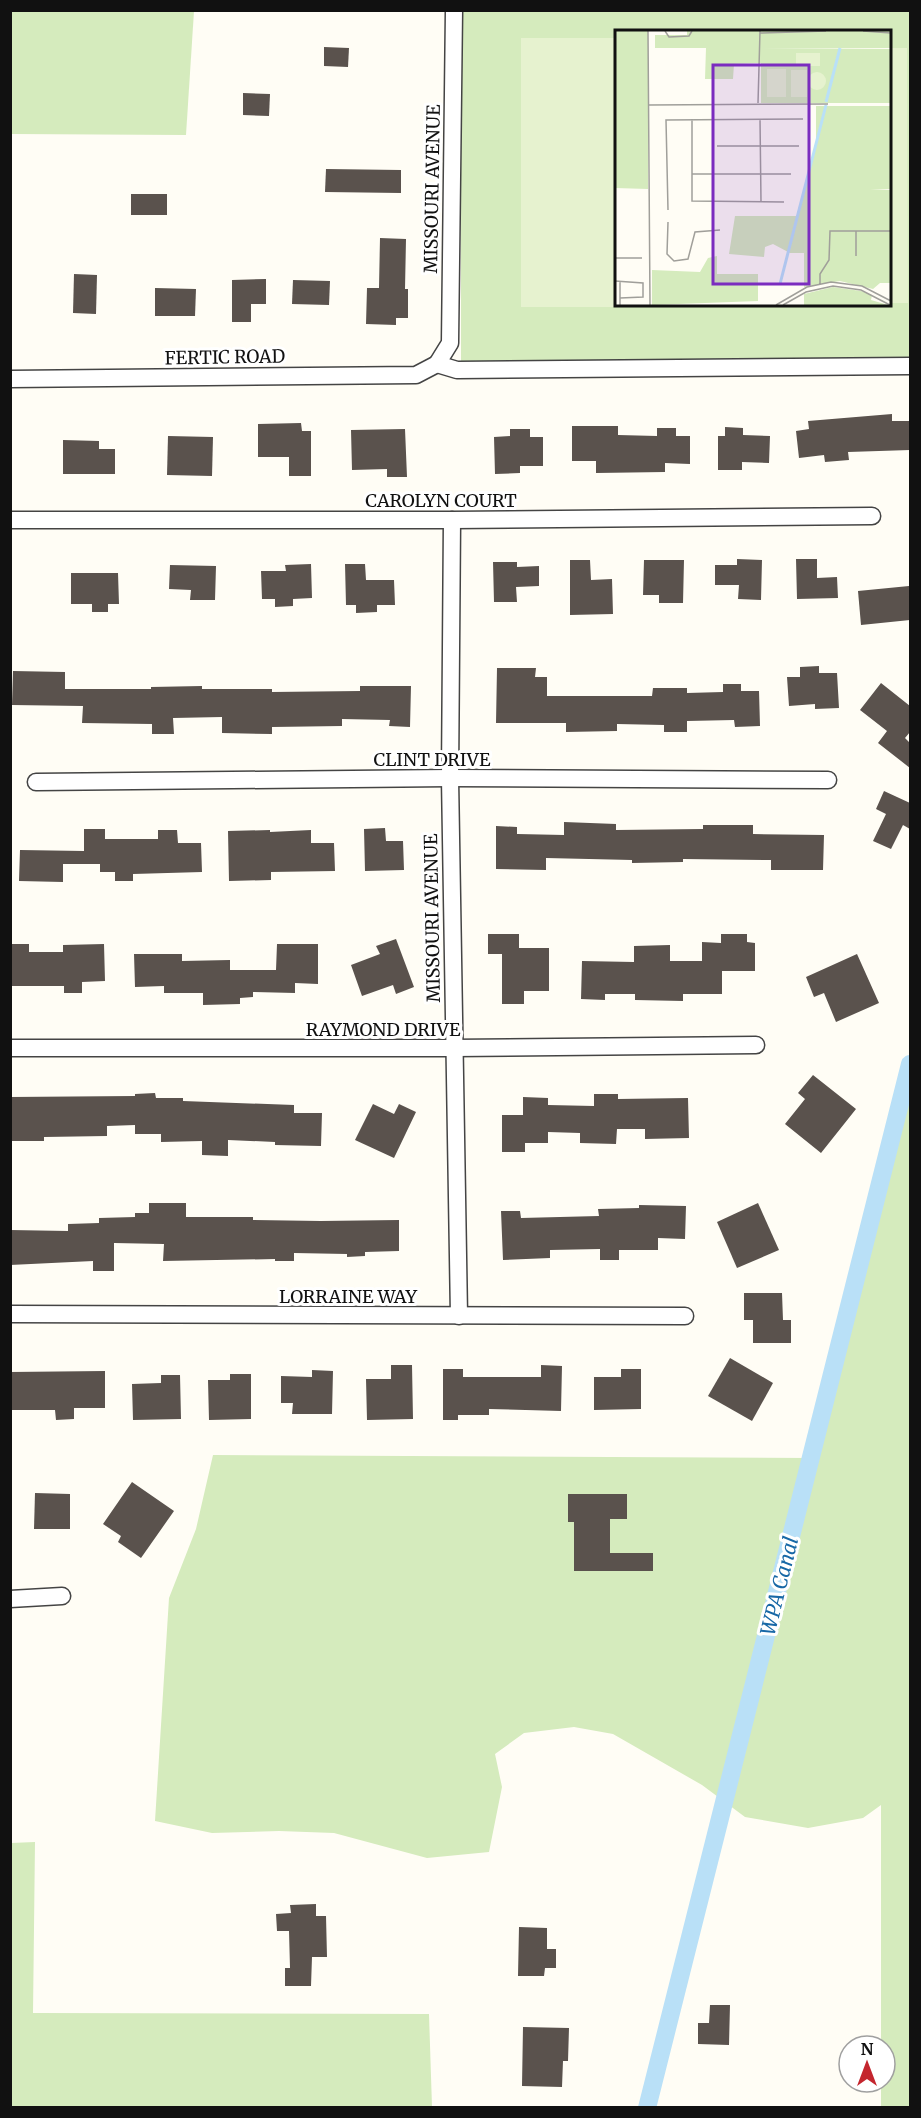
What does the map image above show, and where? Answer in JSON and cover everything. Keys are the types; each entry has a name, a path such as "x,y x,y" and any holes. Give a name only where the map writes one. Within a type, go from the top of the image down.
{"street":[{"name":"MISSOURI AVENUE","path":"437,364 450,343 454,10"},
{"path":"437,364 457,370 910,366"},
{"name":"FERTIC ROAD","path":"10,379 416,375 437,364"},
{"name":"CAROLYN COURT","path":"10,520 452,520 872,516"},
{"name":"MISSOURI AVENUE","path":"452,520 450,778 459,1316"},
{"name":"CLINT DRIVE","path":"36,782 450,778 828,780"},
{"name":"RAYMOND DRIVE","path":"10,1048 756,1045"},
{"name":"LORRAINE WAY","path":"10,1314 685,1316"},
{"path":"10,1599 62,1596"}],"green space":[{"path":"10,11 194,11 186,135 11,134"},
{"path":"461,11 910,11 910,364 461,364"},
{"path":"521,38 615,38 615,306 699,307 521,307"},
{"path":"891,48 907,48 908,303 891,303"},
{"path":"910,1083 910,2107 881,2107 881,2094 897,2094 897,2034 881,2034 881,1805 863,1818 808,1828 745,1817 702,1785 613,1734 574,1727 524,1733 495,1754 502,1787 489,1852 427,1858 334,1833 279,1831 212,1833 155,1821 169,1598 196,1529 213,1455 813,1458"},
{"path":"35,1842 33,2013 429,2014 432,2107 11,2107 11,1843"}],"building":[{"path":"324,47 349,48 348,67 324,66"},
{"path":"243,93 270,94 269,116 243,115"},
{"path":"326,169 401,170 401,193 325,192"},
{"path":"131,194 167,194 167,215 131,215"},
{"path":"380,238 406,239 405,289 408,289 408,318 396,318 396,325 366,324 367,288 379,288"},
{"path":"74,274 97,275 96,314 73,313"},
{"path":"266,279 266,304 251,304 251,322 232,322 232,280"},
{"path":"293,280 330,281 329,305 292,304"},
{"path":"155,288 196,289 195,316 155,316"},
{"path":"892,414 892,421 910,421 910,450 848,452 849,460 825,462 824,455 799,458 796,431 809,429 808,421"},
{"path":"301,423 302,431 311,431 311,476 289,476 289,457 258,457 258,424"},
{"path":"572,426 618,426 618,435 657,436 657,428 676,428 676,436 690,436 690,464 665,463 665,472 596,473 596,461 572,461"},
{"path":"725,427 743,428 743,435 770,436 769,463 742,462 742,470 718,470 718,436 725,436"},
{"path":"405,429 407,477 387,477 387,469 352,470 351,430"},
{"path":"510,429 530,429 530,437 543,437 543,466 520,466 520,473 495,474 494,437 510,436"},
{"path":"168,436 213,437 212,476 167,475"},
{"path":"63,440 99,441 99,449 115,449 115,474 63,474"},
{"path":"737,559 762,560 761,600 738,599 739,585 715,585 715,565 737,565"},
{"path":"796,559 817,559 817,578 837,577 838,598 797,599"},
{"path":"570,560 590,560 591,580 612,579 613,614 570,615"},
{"path":"644,560 684,560 683,603 659,603 659,595 643,595"},
{"path":"493,562 517,562 517,567 539,566 539,586 516,587 517,602 494,602"},
{"path":"311,564 312,598 293,599 293,606 275,607 275,599 262,599 261,571 286,571 285,565"},
{"path":"345,564 365,564 366,580 394,580 395,605 377,605 377,612 356,613 356,605 346,605"},
{"path":"170,565 216,566 215,600 190,600 191,590 169,589"},
{"path":"71,573 118,573 119,604 108,604 108,612 92,612 92,604 71,604"},
{"path":"909,586 910,620 861,625 858,591"},
{"path":"819,666 819,673 837,673 839,708 815,709 815,704 789,706 787,677 800,677 800,667"},
{"path":"497,668 536,668 535,677 547,677 547,696 652,696 653,688 687,688 687,693 723,692 723,684 741,684 741,691 759,691 760,726 735,727 734,720 687,721 687,732 664,732 664,725 617,724 617,731 566,732 566,723 496,723"},
{"path":"13,671 65,672 65,689 151,689 151,687 202,686 202,689 272,689 272,692 360,691 360,686 411,686 410,727 389,726 390,720 342,719 342,726 272,727 272,734 222,733 222,717 173,718 174,734 152,734 152,724 82,723 83,706 12,705"},
{"path":"881,683 910,706 910,732 905,738 910,743 910,768 878,743 887,731 860,710"},
{"path":"884,791 910,803 910,829 903,825 891,849 873,841 886,814 876,809"},
{"path":"564,822 616,824 616,830 703,829 703,825 753,825 753,834 824,835 823,870 771,870 771,860 683,859 683,862 632,863 632,860 546,858 546,870 496,869 496,826 517,827 517,834 564,835"},
{"path":"385,828 386,841 403,841 404,870 365,871 364,829"},
{"path":"84,829 105,829 105,839 158,839 158,830 177,830 178,843 201,843 202,872 133,874 133,881 115,881 115,872 100,872 100,864 63,864 63,882 19,881 20,850 84,851"},
{"path":"270,830 270,832 311,830 311,843 334,843 335,871 271,872 271,880 229,881 228,831"},
{"path":"488,934 519,934 519,948 549,948 549,991 524,991 524,1004 502,1004 502,954 488,954"},
{"path":"721,934 747,934 747,942 755,943 755,971 722,971 722,994 683,994 683,1001 635,1000 635,994 605,994 605,1000 581,999 582,961 634,962 634,946 670,945 670,961 702,961 702,942 721,943"},
{"path":"396,939 414,987 396,994 393,985 362,996 351,965 380,954 376,946"},
{"path":"10,944 29,944 29,952 63,952 63,945 104,944 105,981 82,982 82,993 64,993 64,986 10,986"},
{"path":"277,944 318,944 318,984 295,983 295,993 253,992 253,997 240,998 240,1004 203,1005 203,993 164,993 164,986 135,987 134,954 182,954 182,961 230,960 230,970 276,970"},
{"path":"857,954 879,1003 836,1022 824,993 814,997 806,977"},
{"path":"813,1075 856,1109 821,1153 785,1124 805,1099 798,1093"},
{"path":"155,1093 156,1098 294,1105 294,1113 322,1113 321,1146 275,1145 275,1142 228,1140 228,1156 202,1155 202,1141 161,1142 161,1134 135,1134 135,1125 107,1126 107,1136 44,1137 44,1141 10,1141 10,1097 135,1096 135,1094"},
{"path":"594,1094 618,1094 618,1099 688,1098 689,1138 645,1139 645,1129 617,1129 616,1144 580,1143 580,1133 548,1132 548,1143 525,1143 525,1152 502,1152 502,1115 523,1115 523,1097 548,1098 548,1105 594,1106"},
{"path":"373,1104 394,1114 399,1104 416,1112 394,1158 355,1140"},
{"path":"149,1203 186,1203 186,1217 253,1217 253,1220 321,1221 399,1220 399,1251 365,1252 365,1256 347,1257 347,1254 294,1253 294,1261 275,1261 275,1259 163,1261 164,1244 114,1243 114,1271 93,1271 93,1261 10,1265 10,1230 68,1231 68,1224 99,1223 99,1218 135,1217 135,1213 149,1213"},
{"path":"758,1203 779,1250 737,1268 717,1222"},
{"path":"639,1205 686,1206 685,1239 658,1238 658,1250 619,1250 619,1260 600,1260 600,1249 550,1250 550,1258 503,1260 501,1211 520,1211 521,1218 599,1216 598,1209 639,1208"},
{"path":"744,1293 782,1293 783,1320 791,1320 791,1343 753,1343 753,1320 744,1320"},
{"path":"730,1358 773,1383 752,1421 708,1396"},
{"path":"391,1365 412,1365 413,1419 367,1420 366,1379 391,1379"},
{"path":"541,1365 562,1366 561,1411 489,1409 489,1415 458,1415 458,1420 443,1420 443,1369 463,1369 463,1377 541,1377"},
{"path":"621,1369 641,1369 641,1409 594,1410 594,1377 621,1377"},
{"path":"312,1370 333,1371 332,1414 292,1414 293,1403 281,1403 281,1376 312,1377"},
{"path":"105,1371 105,1408 74,1408 74,1419 56,1420 55,1410 10,1410 10,1372"},
{"path":"230,1374 251,1374 251,1419 209,1420 208,1380 230,1380"},
{"path":"161,1375 180,1375 181,1419 133,1420 132,1384 161,1383"},
{"path":"132,1482 174,1511 141,1558 118,1542 121,1536 103,1524"},
{"path":"35,1493 70,1494 70,1529 34,1529"},
{"path":"568,1494 627,1494 627,1519 610,1519 610,1553 653,1553 653,1571 574,1571 574,1522 568,1522"},
{"path":"316,1904 316,1916 326,1916 327,1957 312,1957 311,1986 285,1986 285,1968 290,1968 289,1931 277,1931 276,1914 291,1913 290,1905"},
{"path":"519,1927 547,1928 547,1949 556,1949 556,1968 545,1968 544,1976 518,1976"},
{"path":"710,2005 730,2005 729,2045 698,2044 698,2023 709,2023"},
{"path":"523,2027 569,2028 568,2061 563,2061 562,2087 522,2086"}],"waterway":[{"name":"WPA Canal","path":"647,2108 910,1064"}]}
